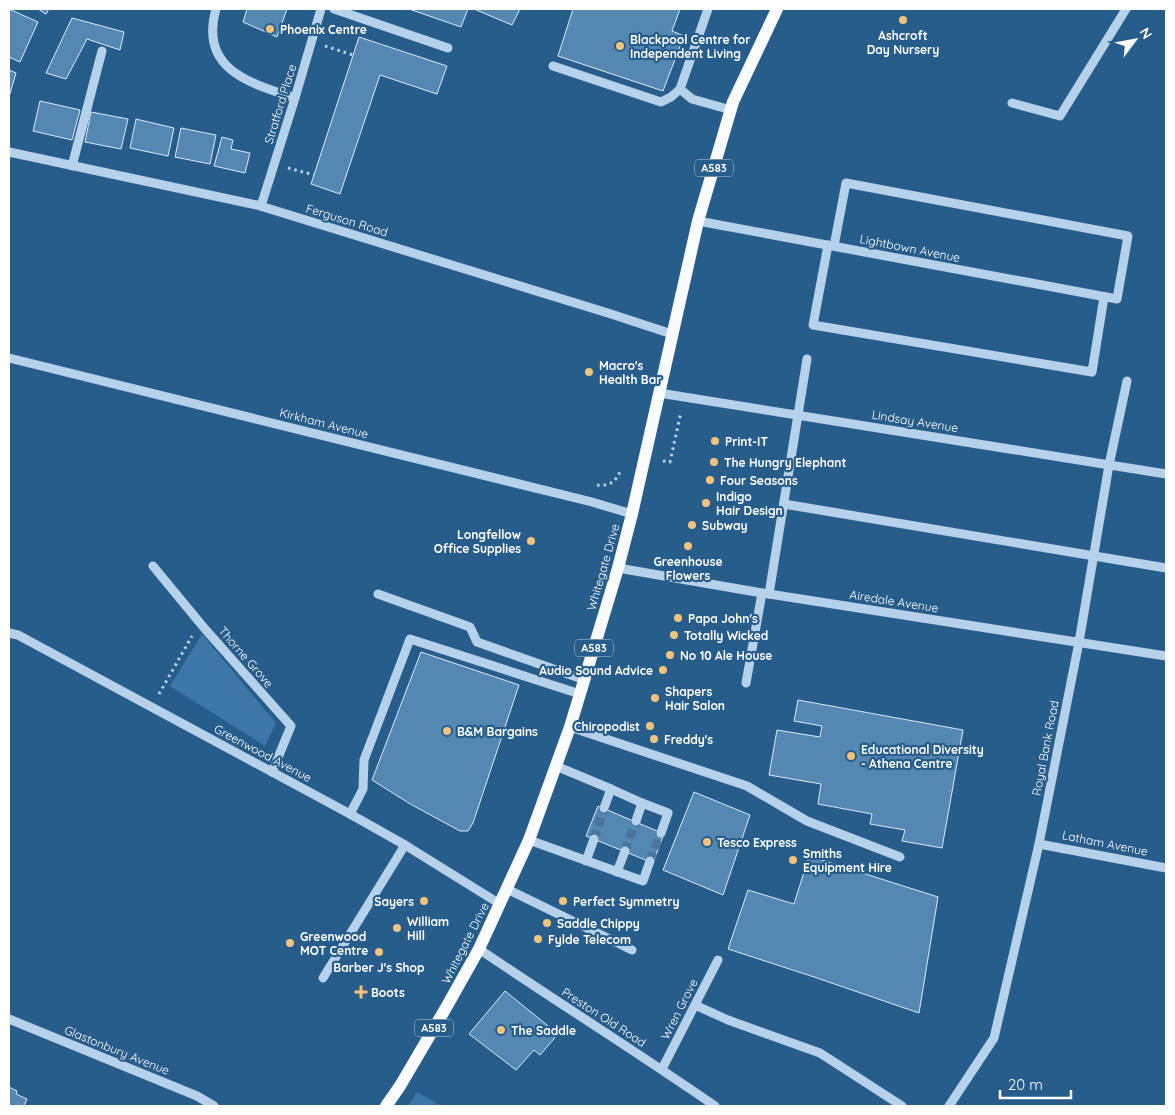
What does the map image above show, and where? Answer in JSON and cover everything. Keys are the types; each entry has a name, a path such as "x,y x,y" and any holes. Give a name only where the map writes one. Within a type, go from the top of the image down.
{"main road":[{"name":"Whitegate Drive","path":"386,1106 400,1086 479,949 529,840 570,727 618,568 632,514 698,221 733,102 778,9"}],"street":[{"path":"216,9 213,38 222,61 240,75 261,87 295,98"},
{"name":"Stratford Place","path":"261,206 321,9"},
{"path":"334,9 354,12 448,48"},
{"path":"553,66 661,102 671,97 680,89 708,9"},
{"path":"1012,103 1060,116 1126,9"},
{"path":"72,166 102,51"},
{"path":"680,89 692,99 731,110"},
{"name":"Ferguson Road","path":"9,152 261,206 672,334"},
{"name":"Lightbown Avenue","path":"698,221 831,246 1104,297 1117,299 1128,236 846,183 831,246"},
{"path":"831,246 813,325 1092,372 1104,297"},
{"name":"Kirkham Avenue","path":"9,358 592,502 632,514"},
{"path":"746,683 784,504 807,359"},
{"name":"Royal Bank Road","path":"949,1106 994,1038 1039,844 1094,556 1109,465 1127,381"},
{"name":"Lindsay Avenue","path":"659,393 1166,474"},
{"path":"784,504 1166,568"},
{"name":"Thorne Grove","path":"153,566 199,622 291,726 272,772"},
{"name":"Airedale Avenue","path":"618,568 1166,656"},
{"path":"378,594 470,627 477,642 585,680"},
{"name":"Greenwood Avenue","path":"9,633 18,635 350,814 405,845 500,904"},
{"path":"350,814 363,789 364,760 410,639 580,694"},
{"path":"570,727 747,786 807,820 900,857"},
{"path":"556,766 668,813 661,832"},
{"path":"604,808 611,788"},
{"path":"636,821 642,803"},
{"path":"586,861 594,838"},
{"path":"529,840 643,881 650,862"},
{"name":"Latham Avenue","path":"1039,844 1166,868"},
{"path":"323,978 405,845"},
{"path":"617,872 625,851"},
{"path":"507,889 632,950"},
{"name":"Preston Old Road","path":"479,949 715,1106"},
{"name":"Wren Grove","path":"662,1069 718,960"},
{"path":"696,1005 728,1020 820,1053 902,1106"},
{"name":"Glastonbury Avenue","path":"9,1019 197,1096 214,1106"}],"path":[{"path":"312,42 353,55"},
{"path":"274,164 314,175"},
{"path":"152,707 199,622"}],"shaded area":[{"path":"202,634 276,723 265,746 170,686"},
{"path":"417,1092 441,1106 408,1106"}],"building":[{"path":"9,9 38,22 20,62 9,57"},
{"path":"38,9 49,9 46,14"},
{"name":"Phoenix Centre","path":"247,9 287,9 277,37 243,22"},
{"path":"409,9 468,9 461,27"},
{"path":"474,9 520,9 512,25"},
{"name":"Blackpool Centre for Independent Living","path":"573,9 680,9 672,31 684,36 663,91 558,56"},
{"path":"72,18 124,32 120,50 87,39 66,79 46,73"},
{"path":"359,37 447,66 437,94 380,75 340,194 311,184"},
{"path":"9,70 16,73 9,97"},
{"path":"40,101 80,110 72,140 33,131"},
{"path":"91,112 128,119 121,149 85,142"},
{"path":"136,119 174,128 168,156 130,148"},
{"path":"181,128 216,135 210,164 175,157"},
{"path":"222,137 233,140 231,149 250,153 245,173 214,166"},
{"path":"421,652 519,685 473,823 468,831 460,831 412,805 372,780"},
{"name":"Educational Diversity - Athena Centre","path":"798,700 963,730 942,848 902,841 905,830 870,824 872,814 818,804 821,784 769,775 777,730 820,737 822,726 794,721"},
{"name":"Tesco Express","path":"694,792 750,815 723,895 663,870"},
{"path":"598,806 664,834 653,863 586,836"},
{"path":"809,856 938,897 919,1013 728,949 748,890 794,904"},
{"path":"505,991 558,1034 540,1055 534,1050 516,1070 469,1034"},
{"path":"9,1087 17,1091 16,1094 27,1099 24,1106 9,1106"}],"tunnel":[{"path":"594,839 604,808"},
{"path":"625,851 636,821"},
{"path":"650,861 661,833"}],"place":[{"name":"Ashcroft Day Nursery","path":"903,20"},
{"name":"Phoenix Centre","path":"270,29"},
{"name":"Blackpool Centre for Independent Living","path":"620,46"},
{"name":"Macro's Health Bar","path":"589,372"},
{"name":"Print-IT","path":"715,441"},
{"name":"The Hungry Elephant","path":"714,462"},
{"name":"Four Seasons","path":"710,480"},
{"name":"Indigo Hair Design","path":"706,503"},
{"name":"Subway","path":"692,525"},
{"name":"Longfellow Office Supplies","path":"531,541"},
{"name":"Greenhouse Flowers","path":"688,546"},
{"name":"Papa John's","path":"678,618"},
{"name":"Totally Wicked","path":"674,635"},
{"name":"No 10 Ale House","path":"670,655"},
{"name":"Audio Sound Advice","path":"663,670"},
{"name":"Shapers Hair Salon","path":"655,698"},
{"name":"Chiropodist","path":"650,726"},
{"name":"B&M Bargains","path":"447,731"},
{"name":"Freddy's","path":"654,739"},
{"name":"Educational Diversity - Athena Centre","path":"851,756"},
{"name":"Tesco Express","path":"707,842"},
{"name":"Smiths Equipment Hire","path":"793,860"},
{"name":"Sayers","path":"424,901"},
{"name":"Perfect Symmetry","path":"563,901"},
{"name":"Saddle Chippy","path":"547,923"},
{"name":"William Hill","path":"397,928"},
{"name":"Fylde Telecom","path":"538,939"},
{"name":"Greenwood MOT Centre","path":"290,943"},
{"name":"Barber J's Shop","path":"379,952"},
{"name":"Boots","path":"361,992"},
{"name":"The Saddle","path":"501,1030"}]}
